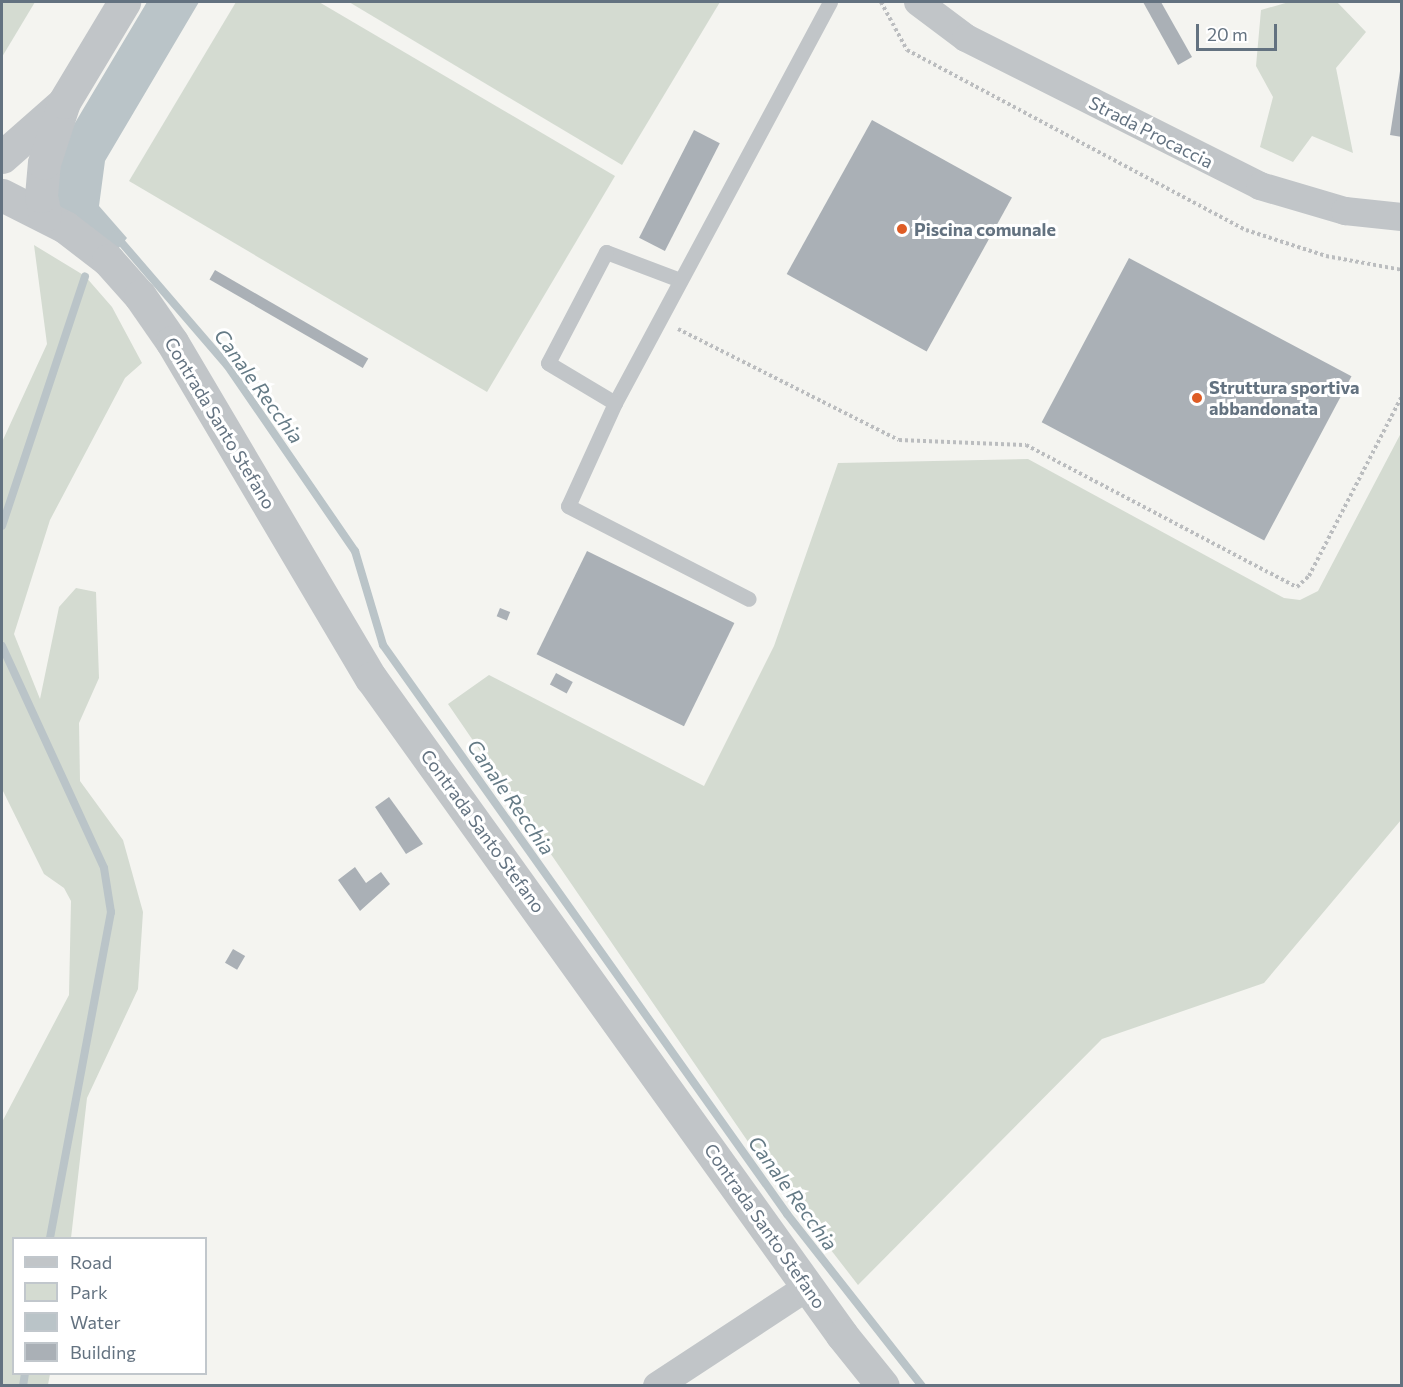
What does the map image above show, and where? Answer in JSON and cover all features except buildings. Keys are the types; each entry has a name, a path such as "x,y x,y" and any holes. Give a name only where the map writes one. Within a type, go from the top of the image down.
{"street":[{"path":"55,221 41,196 44,163 64,102 124,2"},
{"name":"Strada Procaccia","path":"918,2 966,38 1260,186 1345,211 1401,217"},
{"path":"2,157 64,102"},
{"name":"Contrada Santo Stefano","path":"2,195 55,221 108,260 172,342 371,678 808,1287 883,1386"},
{"path":"657,1386 808,1287"}],"lane":[{"path":"749,599 567,506 615,403 830,2"},
{"path":"615,403 549,363 606,252 680,280"}],"path":[{"path":"881,2 907,50 1246,230 1326,256 1401,270"},
{"path":"659,319 898,440 1026,445 1297,587 1309,576 1401,396"}],"green space":[{"path":"2,2 35,2 2,57"},
{"path":"236,2 319,2 615,176 487,392 129,181"},
{"path":"349,2 720,2 622,165"},
{"path":"1289,2 1337,2 1366,32 1336,68 1353,153 1312,136 1293,162 1260,147 1273,97 1256,66 1261,10"},
{"path":"34,245 85,276 112,307 142,363 125,378 50,520 14,634 40,699 59,607 76,588 96,592 99,678 79,723 80,781 123,840 143,912 138,989 87,1098 71,1237 12,1237 12,1375 50,1375 48,1385 2,1386 2,1122 69,995 71,901 64,888 44,874 2,789 2,442 47,344"},
{"path":"1401,433 1401,820 1264,983 1102,1039 858,1285 753,1149 448,704 489,675 704,786 774,646 838,463 1028,459 1284,598 1300,600 1318,591"}],"water":[{"path":"147,2 199,2 105,161 99,206 127,238 114,254 63,214 54,199 60,148"}],"waterway":[{"name":"Canale Recchia","path":"115,235 227,365 355,551 383,645 787,1214 922,1386"},
{"path":"2,526 85,276"},
{"path":"2,646 104,868 111,912 50,1237"},
{"path":"23,1386 25,1375"}],"place":[{"name":"Piscina comunale","path":"902,229"},
{"name":"Struttura sportiva abbandonata","path":"1197,398"}]}
